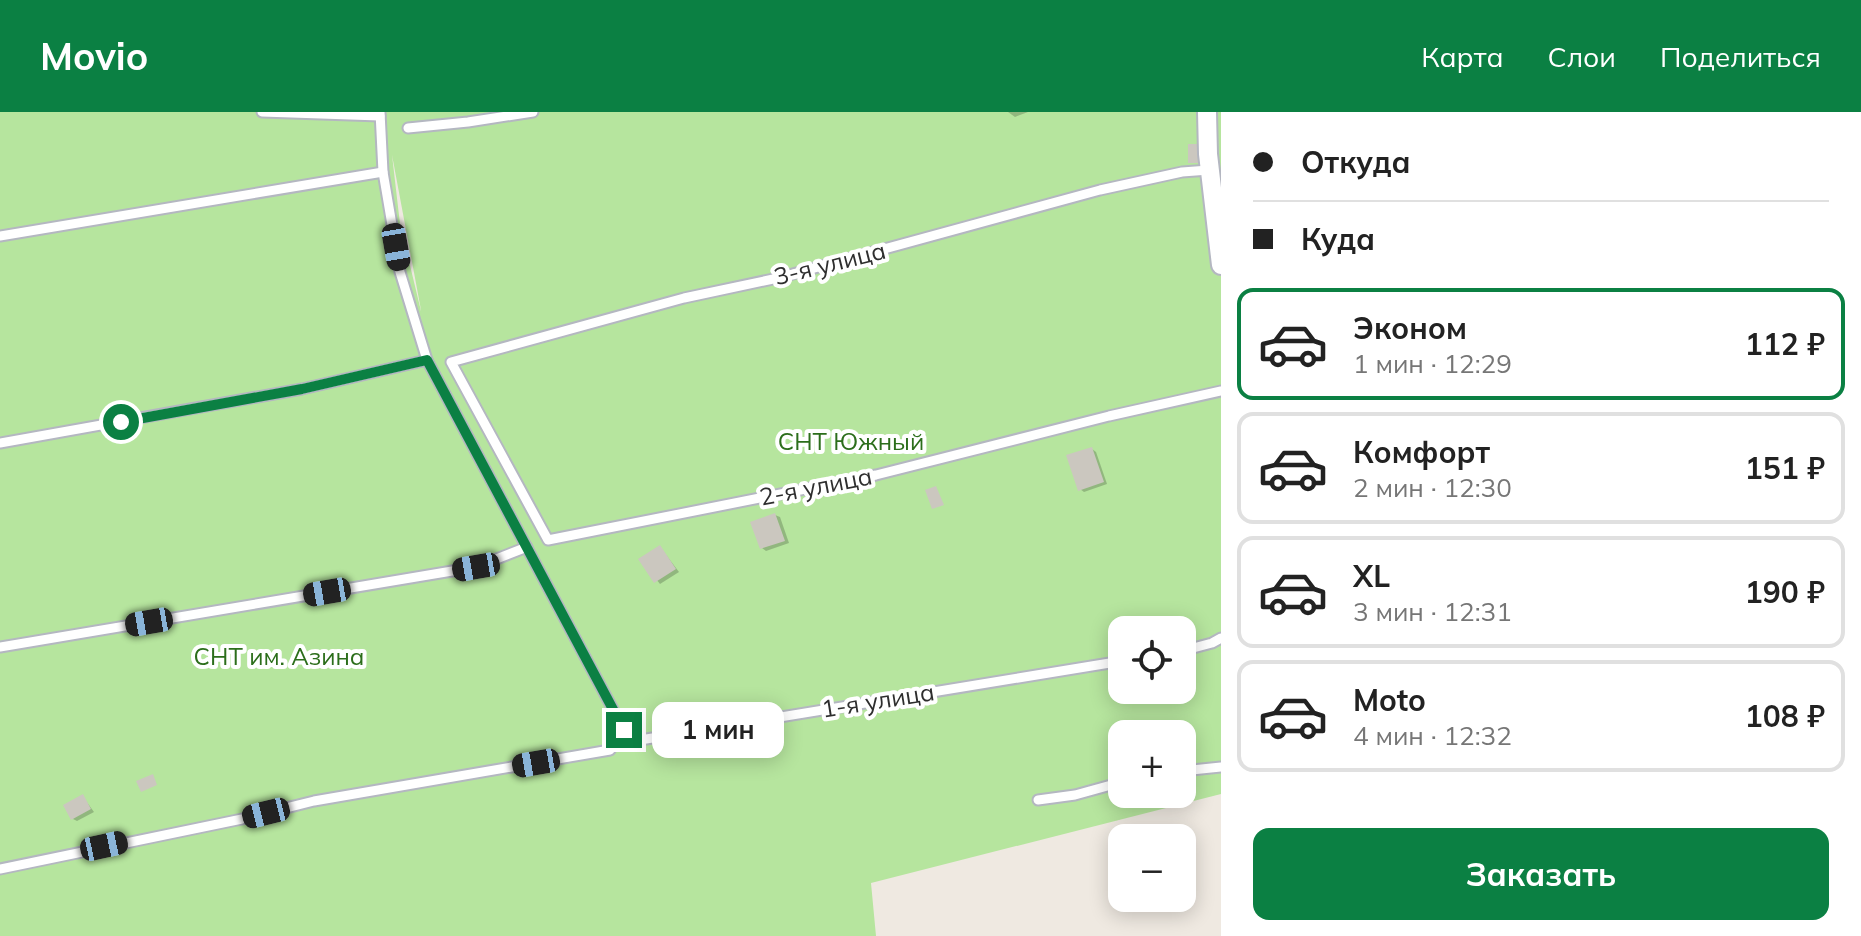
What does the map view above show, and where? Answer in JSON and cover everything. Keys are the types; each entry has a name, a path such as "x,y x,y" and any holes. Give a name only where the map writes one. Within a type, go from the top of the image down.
{"street":[{"path":"1207,112 1209,170 1221,265"}],"lane":[{"path":"0,869 314,801 610,750 624,730 427,360 400,272 383,172 380,114 262,112"},
{"path":"408,128 533,112"},
{"name":"3-я улица","path":"548,540 451,362 684,298 778,278 1100,190 1182,172 1209,170"},
{"path":"0,236 383,172"},
{"path":"0,443 302,389 427,360"},
{"name":"2-я улица","path":"548,540 876,475 1221,391"},
{"path":"0,647 476,567 527,547"},
{"path":"1196,647 1221,638"},
{"name":"1-я улица","path":"634,741 1108,663"},
{"path":"1196,770 1221,767"},
{"path":"1038,800 1075,795 1108,786"}],"green space":[{"path":"0,112 1221,112 1221,794 1196,800 1196,720 1108,720 1108,808 1166,808 871,883 876,936 0,936","holes":["392,155 421,310 400,224"]}],"building":[{"path":"1188,144 1202,144 1203,163 1188,163"},
{"path":"1092,447 1104,482 1078,491 1066,455"},
{"path":"936,486 944,505 932,509 925,490"},
{"path":"775,513 785,541 760,549 750,522"},
{"path":"660,545 676,569 654,583 638,559"},
{"path":"153,774 157,785 141,792 136,781"},
{"path":"83,794 91,809 71,820 63,805"}],"route":[{"path":"121,422 302,389 427,360 624,730"}],"park label":[{"name":"СНТ Южный","path":"851,442"},
{"name":"СНТ им. Азина","path":"279,657"}]}
